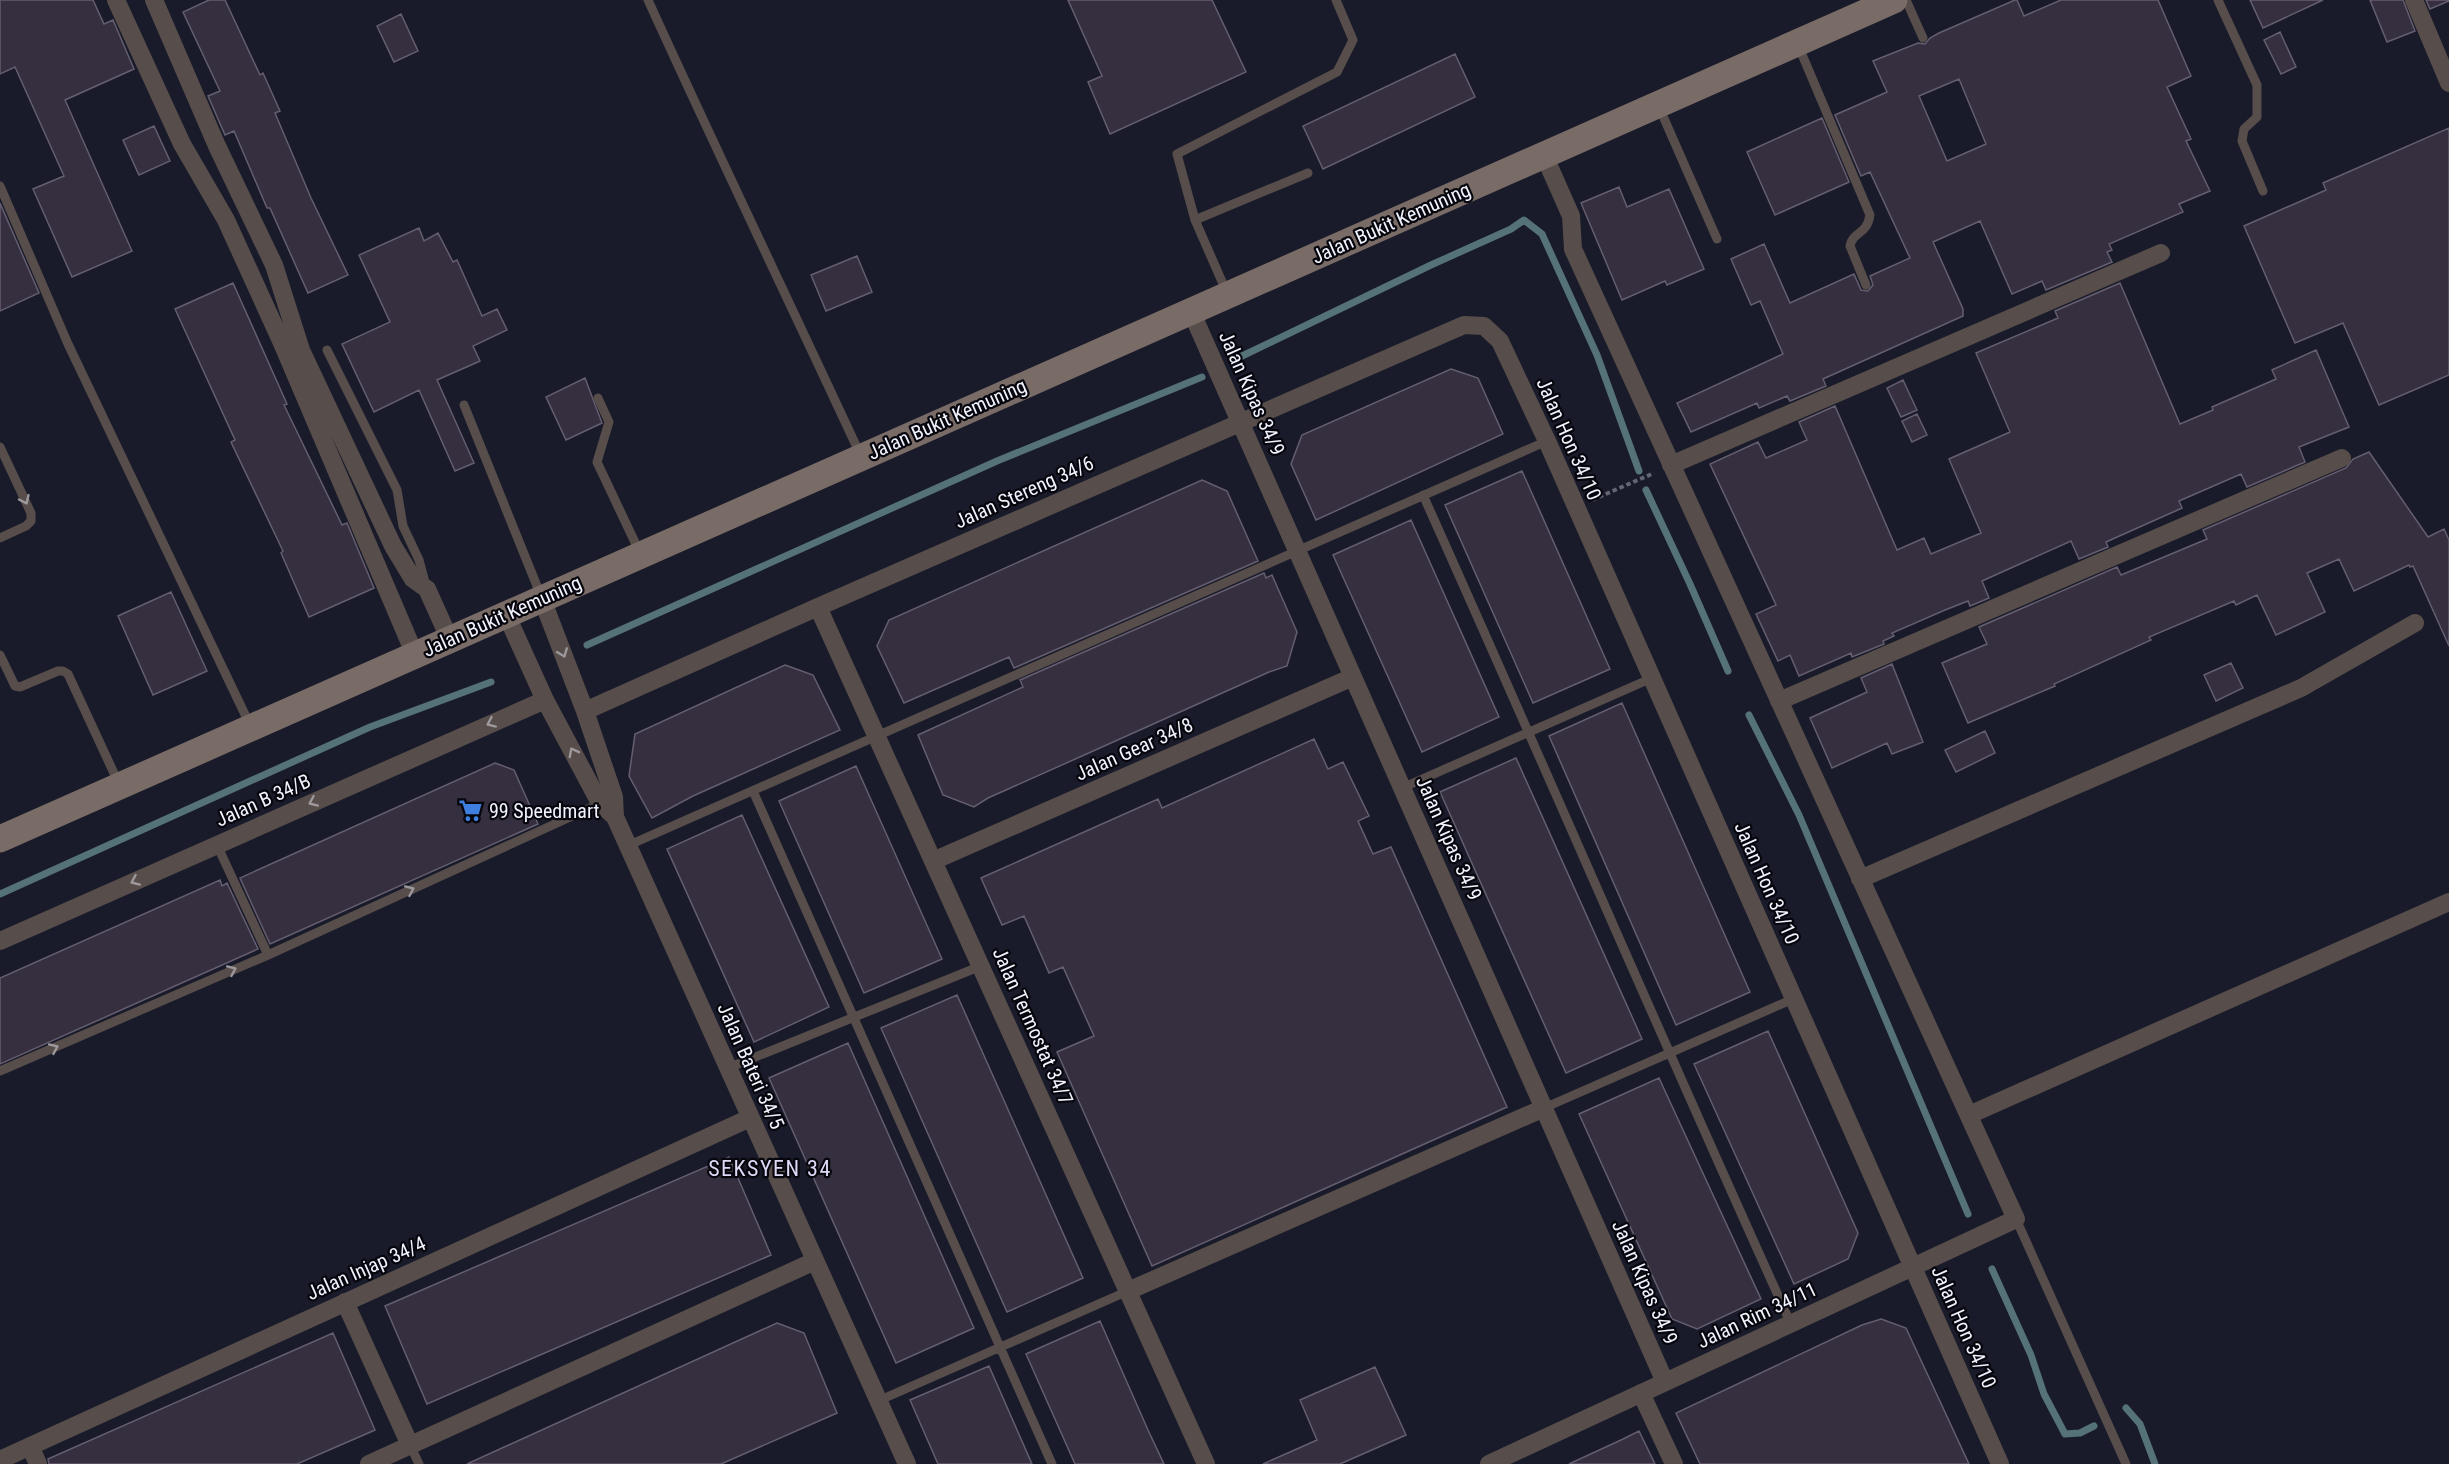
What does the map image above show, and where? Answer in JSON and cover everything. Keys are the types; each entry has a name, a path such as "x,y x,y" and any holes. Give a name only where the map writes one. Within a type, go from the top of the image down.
{"main road":[{"name":"Jalan Bukit Kemuning","path":"0,839 1894,0"}],"street":[{"path":"116,0 182,144 226,220 282,343 415,655"},
{"path":"154,0 217,146 274,265 301,350 393,546 413,579 427,589 450,639"},
{"path":"2414,0 2449,83"},
{"path":"1544,155 1571,216 1573,249 2016,1220"},
{"path":"1671,465 2161,253"},
{"name":"Jalan Kipas 34/9","path":"1191,311 1665,1382"},
{"name":"Jalan Stereng 34/6","path":"585,711 1464,325 1484,326"},
{"name":"Jalan Hon 34/10","path":"1484,326 1500,341 1576,507 2000,1464"},
{"path":"1779,701 2342,458"},
{"path":"542,598 585,711 607,800"},
{"name":"Jalan Termostat 34/7","path":"818,607 1206,1464"},
{"path":"506,615 545,700 607,800"},
{"path":"1860,879 2301,688 2415,623"},
{"name":"Jalan Gear 34/8","path":"933,861 1353,677"},
{"name":"Jalan B 34/B","path":"0,941 545,700"},
{"name":"Jalan Bateri 34/5","path":"607,800 907,1464"},
{"path":"1969,1115 2449,902"},
{"path":"1128,1291 1544,1108"},
{"name":"Jalan Injap 34/4","path":"0,1460 750,1118"},
{"name":"Jalan Rim 34/11","path":"1489,1464 2016,1220"},
{"path":"369,1464 815,1261"},
{"path":"345,1302 410,1445"},
{"path":"1641,1394 1674,1464"},
{"path":"30,1446 38,1464"}],"lane":[{"path":"648,0 719,157 773,266 862,457"},
{"path":"1228,295 1195,220 1177,154 1337,72 1353,40 1335,0"},
{"path":"1906,0 1923,38"},
{"path":"2218,0 2257,85 2257,117 2244,129 2242,141 2263,191"},
{"path":"1797,43 1870,215 1865,230 1854,236 1850,246 1866,285"},
{"path":"1658,104 1717,239"},
{"path":"1195,220 1308,173"},
{"path":"0,186 69,344 251,728"},
{"path":"327,350 397,490 403,526 418,560 427,589"},
{"path":"598,398 609,422 597,462 641,555"},
{"path":"464,405 542,598"},
{"path":"627,846 1546,441"},
{"path":"0,447 31,513 31,521 26,526 0,538"},
{"path":"1423,495 1529,732 1668,1054 1791,1324"},
{"path":"0,655 15,686 20,687 58,671 68,674 120,786"},
{"path":"1402,788 1652,678"},
{"path":"753,791 1002,1347 1052,1464"},
{"path":"0,1071 268,955 607,800"},
{"path":"217,845 268,955"},
{"path":"728,1068 981,966"},
{"path":"1544,1108 1793,999"},
{"path":"2016,1220 2126,1464"},
{"path":"878,1401 1128,1291"},
{"path":"410,1445 419,1464"}],"path":[{"path":"1576,507 1671,465"}],"building":[{"path":"0,0 93,0 104,24 113,20 134,69 65,100 132,251 72,277 33,189 64,176 15,67 0,74"},
{"path":"209,0 225,0 260,75 263,73 280,111 275,113 311,198 348,275 308,293 270,208 267,208 234,131 225,135 208,96 220,91 183,12"},
{"path":"1068,0 1212,0 1246,72 1110,134 1088,82 1102,76"},
{"path":"2015,0 2024,16 2061,0 2158,0 2191,76 2167,87 2191,139 2186,141 2210,191 2179,204 2183,212 2109,244 2112,250 2107,252 2112,262 2046,290 2042,281 2012,294 1980,221 1933,242 1963,309 1963,316 1823,379 1826,386 1790,401 1787,396 1759,408 1757,403 1691,432 1677,403 1783,354 1760,301 1751,305 1731,259 1764,244 1790,303 1854,274 1861,290 1868,291 1873,285 1870,276 1910,258 1870,172 1861,176 1835,115 1887,92 1873,61 1918,43 1925,44 1939,33","holes":["1959,79 1986,144 1947,161 1919,96"]},
{"path":"2250,0 2323,0 2263,28"},
{"path":"2370,0 2403,0 2415,31 2387,42"},
{"path":"2426,0 2449,0 2449,1 2430,9"},
{"path":"401,14 418,51 394,62 377,26"},
{"path":"2280,32 2296,67 2281,74 2264,40"},
{"path":"1455,54 1475,97 1323,169 1303,126"},
{"path":"1822,118 1849,182 1775,215 1747,152"},
{"path":"154,126 170,161 139,175 123,140"},
{"path":"2449,128 2449,375 2379,405 2343,323 2295,343 2244,226 2326,190 2323,183"},
{"path":"1619,187 1627,207 1669,189 1704,269 1667,285 1665,281 1622,300 1581,203"},
{"path":"0,203 39,293 0,311"},
{"path":"419,228 424,241 438,233 453,262 457,260 482,316 497,309 507,330 473,346 480,361 437,380 474,463 455,471 419,390 374,412 342,344 390,322 359,255"},
{"path":"857,256 872,292 826,311 811,275"},
{"path":"233,283 287,404 284,405 342,525 347,523 374,588 309,617 281,553 283,551 231,442 235,440 175,309"},
{"path":"2120,283 2180,424 2213,410 2212,407 2276,379 2272,370 2316,350 2349,427 2299,447 2305,462 2247,487 2241,474 2179,501 2182,508 2106,542 2108,547 2079,559 2071,541 1982,581 1989,598 1970,606 1968,601 1892,633 1894,636 1883,641 1884,644 1852,657 1851,653 1799,676 1790,655 1778,661 1756,614 1776,605 1710,464 1758,442 1766,458 1807,440 1799,422 1835,406 1897,550 1924,538 1931,554 1981,533 1949,459 2010,432 1976,353 2058,318 2055,311"},
{"path":"1451,369 1478,378 1503,434 1316,520 1291,464 1302,435"},
{"path":"585,378 602,423 566,440 546,397"},
{"path":"1903,380 1917,410 1901,417 1887,388"},
{"path":"1917,414 1927,435 1912,442 1902,421"},
{"path":"2369,452 2428,537 2444,529 2449,540 2449,646 2413,566 2409,565 2354,591 2339,559 2307,573 2325,612 2276,635 2257,595 2236,605 2234,601 2149,637 2151,640 2054,684 2055,686 1968,723 1942,663 1987,644 1979,627 2117,567 2121,575 2207,539 2203,530 2346,468 2353,459"},
{"path":"1522,471 1610,669 1533,703 1445,505"},
{"path":"1202,480 1227,491 1258,561 1014,668 1009,657 904,703 877,646 889,620"},
{"path":"1411,520 1499,717 1422,752 1333,555"},
{"path":"1264,573 1266,578 1272,575 1297,632 1287,666 988,798 974,807 943,795 918,735 1023,687 1020,680"},
{"path":"171,592 207,671 153,695 118,616"},
{"path":"2231,663 2243,688 2216,701 2204,675"},
{"path":"1892,664 1923,742 1892,754 1887,743 1832,768 1810,718 1867,692 1861,678"},
{"path":"785,665 813,675 840,730 693,796 652,818 629,776 635,734"},
{"path":"1622,703 1750,992 1676,1025 1549,736"},
{"path":"1985,731 1995,753 1956,772 1945,750"},
{"path":"1314,739 1328,769 1343,762 1369,816 1358,821 1373,854 1391,847 1507,1107 1152,1266 1057,1052 1094,1036 1063,967 1049,973 1024,916 1002,925 981,878 1158,799 1162,808"},
{"path":"1516,758 1642,1039 1566,1073 1440,792"},
{"path":"495,763 514,770 538,824 270,944 240,878"},
{"path":"856,766 942,959 864,993 779,801"},
{"path":"742,815 829,1007 754,1042 667,849"},
{"path":"220,880 222,886 227,883 258,949 0,1064 0,978"},
{"path":"957,995 1083,1278 1007,1312 881,1028"},
{"path":"1768,1031 1858,1233 1848,1259 1794,1284 1694,1064"},
{"path":"848,1043 974,1328 896,1363 769,1078"},
{"path":"1659,1078 1761,1299 1697,1329 1672,1319 1579,1114"},
{"path":"729,1157 771,1255 427,1404 385,1306"},
{"path":"1881,1319 1906,1328 1969,1464 1700,1464 1676,1413 1862,1325"},
{"path":"1100,1321 1164,1464 1075,1464 1026,1354"},
{"path":"777,1323 804,1333 837,1413 721,1464 467,1464"},
{"path":"333,1333 375,1430 297,1464 49,1464 48,1459"},
{"path":"989,1366 1032,1464 938,1464 910,1400"},
{"path":"1375,1367 1406,1435 1340,1464 1263,1464 1317,1440 1300,1400"},
{"path":"1639,1431 1655,1464 1569,1464 1621,1440"}],"waterway":[{"path":"1240,357 1511,229 1524,220 1542,234 1597,355 1639,471"},
{"path":"587,645 997,461 1202,377"},
{"path":"1646,490 1728,671"},
{"path":"0,894 370,727 491,682"},
{"path":"1749,715 1799,815 1968,1214"},
{"path":"1992,1269 2031,1355 2044,1394 2065,1434 2080,1433 2094,1426"},
{"path":"2126,1408 2140,1424 2155,1464"}],"place":[{"name":"99 Speedmart","path":"471,811"}],"district":[{"name":"SEKSYEN 34","path":"770,1168"}]}
